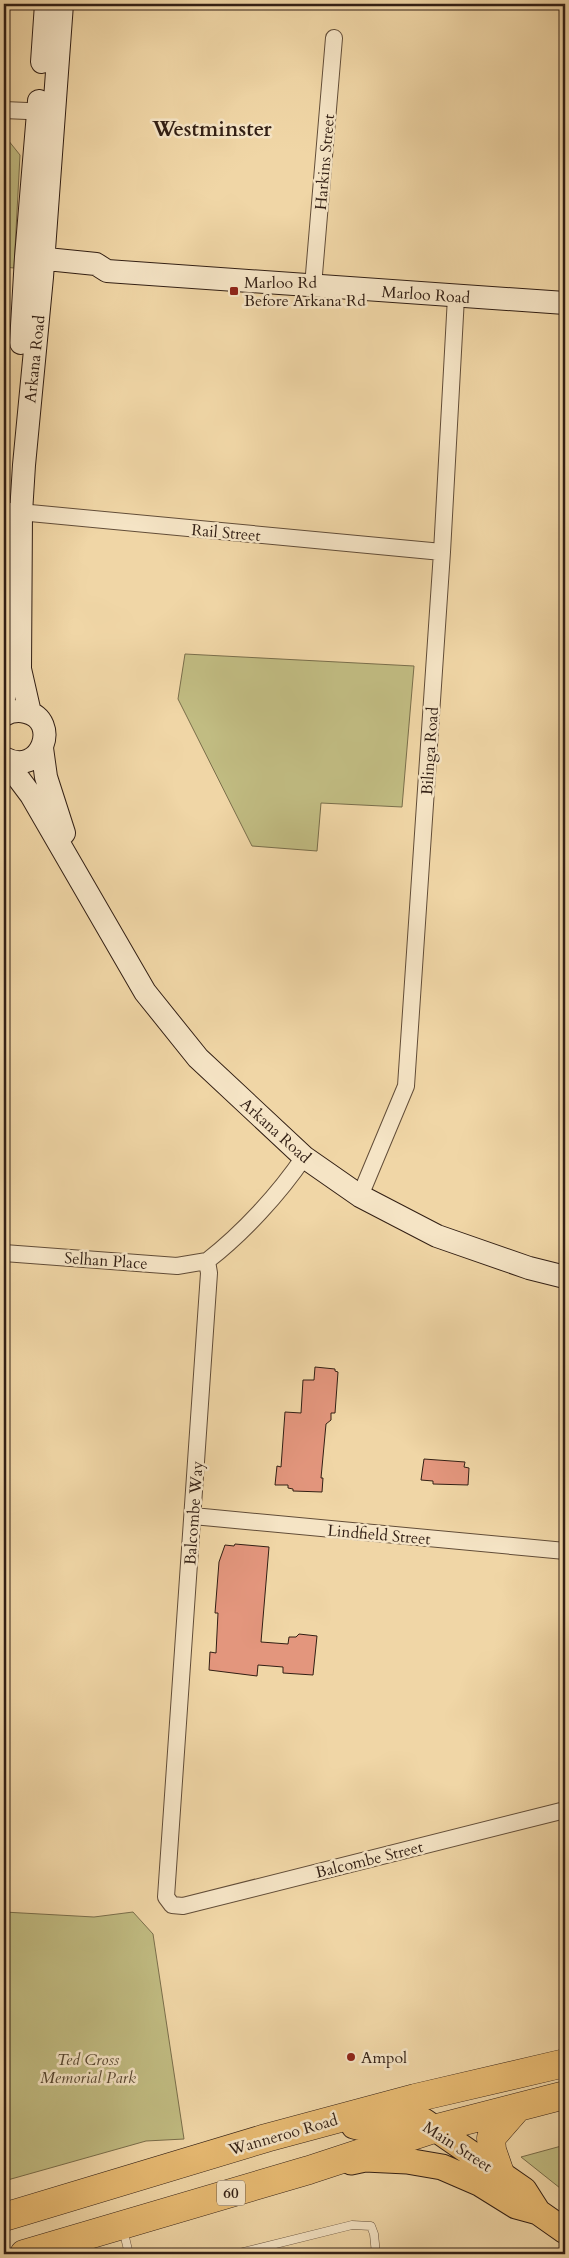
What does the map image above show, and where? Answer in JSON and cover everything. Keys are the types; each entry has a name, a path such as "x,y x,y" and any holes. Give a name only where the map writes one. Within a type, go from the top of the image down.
{"highway":[{"name":"Wanneroo Road","path":"4,2218 180,2163 333,2120 416,2098 565,2063"},
{"name":"60","path":"24,2254 309,2170 437,2128 565,2095"},
{"path":"500,2173 492,2150 491,2138 518,2107"}],"main road":[{"name":"Main Street","path":"333,2120 358,2127 383,2120 413,2118 437,2128 524,2190 538,2212"},
{"name":"Main Street","path":"309,2170 365,2160 408,2161 442,2167 479,2183 516,2206 538,2212 565,2231"}],"street":[{"name":"Arkana Road","path":"46,4 46,112"},
{"name":"Arkana Road","path":"4,699 15,512 25,456 34,267 46,112 62,4"},
{"name":"Harkins Street","path":"313,286 334,38"},
{"path":"4,110 46,112"},
{"name":"Marloo Road","path":"34,267 97,275 107,270 456,297 565,303"},
{"name":"Bilinga Road","path":"360,1196 406,1086 442,552 456,297"},
{"name":"Arkana Road","path":"15,512 20,670 30,713 40,722 43,728 44,741 42,748 46,776 77,872"},
{"name":"Rail Street","path":"15,512 442,552"},
{"path":"4,715 20,710 30,713"},
{"path":"4,759 17,763 25,762 32,759 42,748"},
{"name":"Arkana Road","path":"4,759 31,795 145,992 198,1058 304,1157 360,1196 437,1236 529,1268 565,1277"},
{"path":"207,1261 222,1249 288,1180 304,1157"},
{"name":"Selhan Place","path":"4,1253 177,1266 207,1261"},
{"name":"Balcombe Way","path":"172,1905 166,1897 165,1890 193,1516 209,1273 207,1261"},
{"name":"Lindfield Street","path":"193,1516 565,1551"},
{"name":"Balcombe Street","path":"172,1905 183,1906 565,1810"}],"lane":[{"path":"234,2254 362,2224 371,2226 374,2234 376,2254"},
{"path":"122,2225 129,2254"}],"green space":[{"path":"4,135 20,155 14,268 4,267"},
{"path":"185,654 414,666 402,807 321,803 317,851 252,846 178,699"},
{"name":"Ted Cross Memorial Park","path":"4,1912 94,1917 133,1912 153,1934 184,2139 146,2141 4,2181"},
{"path":"565,2145 565,2192 521,2157"}],"building":[{"path":"315,1367 335,1369 338,1372 335,1413 331,1413 331,1420 326,1424 321,1478 323,1478 322,1492 293,1491 293,1489 288,1488 288,1485 275,1485 277,1466 281,1467 285,1412 301,1413 303,1380 314,1380"},
{"path":"424,1459 465,1462 464,1467 469,1468 468,1485 433,1484 433,1481 421,1480"},
{"path":"235,1544 269,1547 261,1642 288,1644 289,1637 296,1637 299,1634 317,1636 313,1675 283,1673 283,1667 258,1665 257,1676 209,1670 210,1652 216,1653 218,1613 215,1613 219,1562 225,1545 234,1546"}],"place":[{"name":"Marloo Rd Before Arkana Rd","path":"234,291"},
{"name":"Ampol","path":"351,2057"}],"district":[{"name":"Westminster","path":"212,129"}]}
